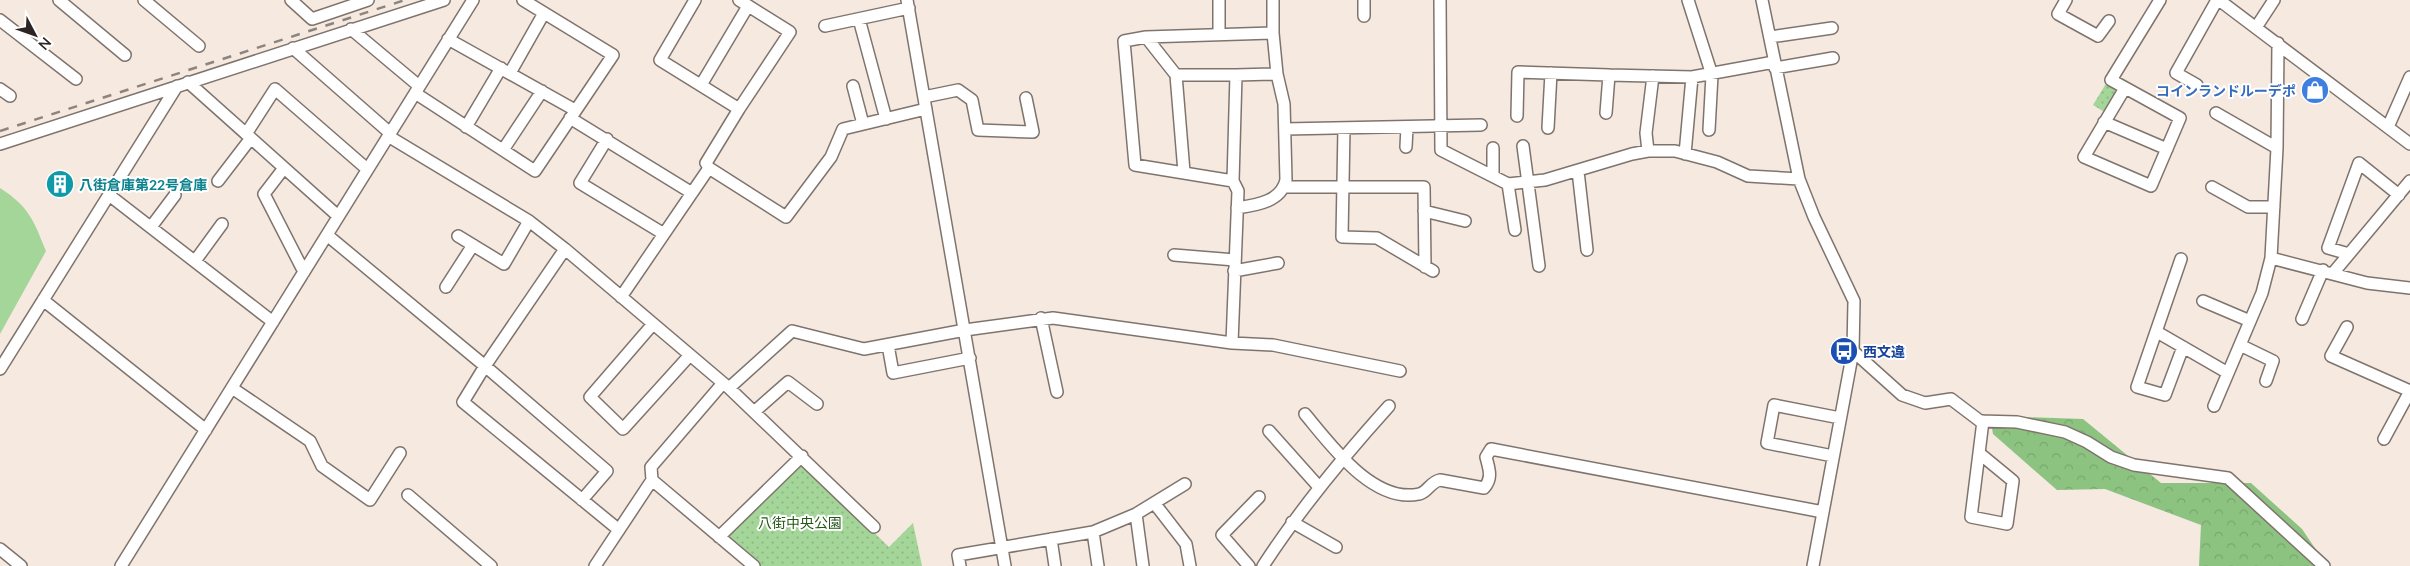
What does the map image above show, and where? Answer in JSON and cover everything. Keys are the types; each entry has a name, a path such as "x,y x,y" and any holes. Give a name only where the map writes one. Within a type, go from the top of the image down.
{"street":[{"path":"58,0 125,55"},
{"path":"144,0 199,46"},
{"path":"291,0 312,19 368,0"},
{"path":"0,144 444,0"},
{"path":"121,566 473,0"},
{"path":"352,30 417,90 466,126 535,171 612,55 523,0"},
{"path":"695,0 660,60 739,109"},
{"path":"1219,0 1219,34"},
{"path":"1237,208 1263,203 1276,196 1284,187 1284,104 1277,74 1273,33 1273,0"},
{"path":"1364,0 1364,16"},
{"path":"1440,0 1439,126 1441,150 1508,184 1545,180 1648,151 1684,154 1717,162 1748,176 1799,179"},
{"path":"1688,0 1712,75 1709,130"},
{"path":"1762,0 1799,179 1814,217 1854,301 1853,350 1812,566"},
{"path":"2066,0 2058,14 2098,36 2109,21"},
{"path":"2125,88 2084,157 2151,186 2180,118 2111,80 2160,0"},
{"path":"2197,85 2176,73 2218,0 2257,26 2410,144"},
{"path":"2257,26 2274,0"},
{"path":"701,85 744,3 790,32 706,163 709,168 786,217 831,157 843,129 926,109"},
{"path":"825,26 859,19 908,4 1005,566"},
{"path":"466,126 544,13"},
{"path":"859,19 886,119"},
{"path":"0,20 76,79"},
{"path":"1770,37 1832,28"},
{"path":"1233,181 1135,166 1124,40 1146,36 1273,33"},
{"path":"1146,36 1176,75 1184,172"},
{"path":"448,39 542,92 607,139 692,193"},
{"path":"2214,406 2262,293 2271,258 2277,148 2278,43"},
{"path":"294,48 389,135 529,221 565,249 726,386 802,456 874,527"},
{"path":"1518,116 1518,72 1692,77 1833,58"},
{"path":"1548,128 1551,73"},
{"path":"1176,75 1277,74"},
{"path":"1232,343 1238,191 1233,181 1236,75"},
{"path":"1606,113 1609,75"},
{"path":"1648,151 1646,133 1653,76"},
{"path":"1684,154 1692,77"},
{"path":"2388,127 2410,77"},
{"path":"182,84 249,136 338,216"},
{"path":"0,369 109,195 182,84"},
{"path":"853,86 863,124"},
{"path":"0,89 10,96"},
{"path":"218,181 249,136 275,89 367,170"},
{"path":"924,97 958,90 972,100 978,130 1033,132 1026,98"},
{"path":"503,150 542,92"},
{"path":"2216,114 2277,148"},
{"path":"2104,122 2167,149"},
{"path":"1285,129 1481,125"},
{"path":"1406,147 1407,127"},
{"path":"1284,187 1342,187 1424,187 1429,269 1377,238 1342,237 1342,187 1344,128"},
{"path":"607,139 580,183 664,234"},
{"path":"1523,146 1539,266"},
{"path":"1493,148 1493,176"},
{"path":"2349,254 2328,248 2358,163 2399,195"},
{"path":"284,168 264,194 304,272"},
{"path":"621,297 709,168"},
{"path":"1578,170 1587,250"},
{"path":"2302,319 2328,271 2349,254 2410,181"},
{"path":"1508,184 1515,230"},
{"path":"2212,188 2248,207 2274,207"},
{"path":"151,227 176,194"},
{"path":"109,195 273,322"},
{"path":"1424,210 1465,221"},
{"path":"458,236 504,264 529,221"},
{"path":"195,261 222,224"},
{"path":"327,234 607,471 582,500"},
{"path":"446,287 473,244"},
{"path":"565,249 485,366 463,402 619,530"},
{"path":"1174,255 1235,266 1278,263"},
{"path":"2271,258 2328,271 2367,283 2410,288"},
{"path":"2181,259 2137,387 2165,395 2183,347"},
{"path":"43,300 206,430"},
{"path":"2203,301 2250,321"},
{"path":"1041,318 1057,392"},
{"path":"595,566 652,480 651,467 726,386 792,331 864,349 1041,318 1232,343 1273,345 1400,371"},
{"path":"653,324 590,397 624,429 690,355"},
{"path":"2347,327 2331,356 2410,391 2384,438"},
{"path":"2157,332 2228,373"},
{"path":"2240,344 2273,361 2266,381"},
{"path":"888,345 893,373 970,358"},
{"path":"1853,350 1902,395 1925,403 1950,399 1980,421 2017,422 2066,432 2087,442 2111,458 2134,465 2228,478 2324,566"},
{"path":"754,412 788,382 817,404"},
{"path":"232,388 310,441 322,466 370,500 400,453"},
{"path":"1833,456 1768,443 1774,405 1840,418"},
{"path":"1263,566 1292,522 1319,487 1342,458 1389,406"},
{"path":"1305,414 1342,458 1370,482 1386,491 1411,495 1423,493 1428,486 1440,480 1484,488 1489,482 1491,475 1486,457 1491,449 1823,512"},
{"path":"1979,453 2014,481 2007,524 1971,517 1979,453 1983,421"},
{"path":"1269,431 1319,487"},
{"path":"719,537 802,456"},
{"path":"652,480 754,566"},
{"path":"960,566 958,555 1093,532 1136,514 1185,484"},
{"path":"408,495 491,566"},
{"path":"1249,566 1222,535 1259,497"},
{"path":"1155,504 1186,544 1190,566"},
{"path":"1136,514 1143,566"},
{"path":"1292,522 1336,547"},
{"path":"1093,532 1098,566"},
{"path":"1051,539 1055,566"},
{"path":"0,549 21,566"}],"green space":[{"path":"2107,82 2121,89 2106,113 2093,105"},
{"path":"0,188 18,201 24,208 37,230 46,251 0,334"},
{"path":"1990,416 2083,419 2161,483 2251,483 2302,529 2327,566 2199,566 2201,525 2105,489 2057,490 1993,434"},
{"name":"八街中央公園","path":"801,462 889,547 913,523 922,566 759,566 724,536"}],"railway":[{"path":"0,131 405,0"}],"place":[{"name":"コインランドルーデポ","path":"2315,90"},
{"name":"八街倉庫第22号倉庫","path":"60,184"},
{"name":"西文違","path":"1844,351"}]}
